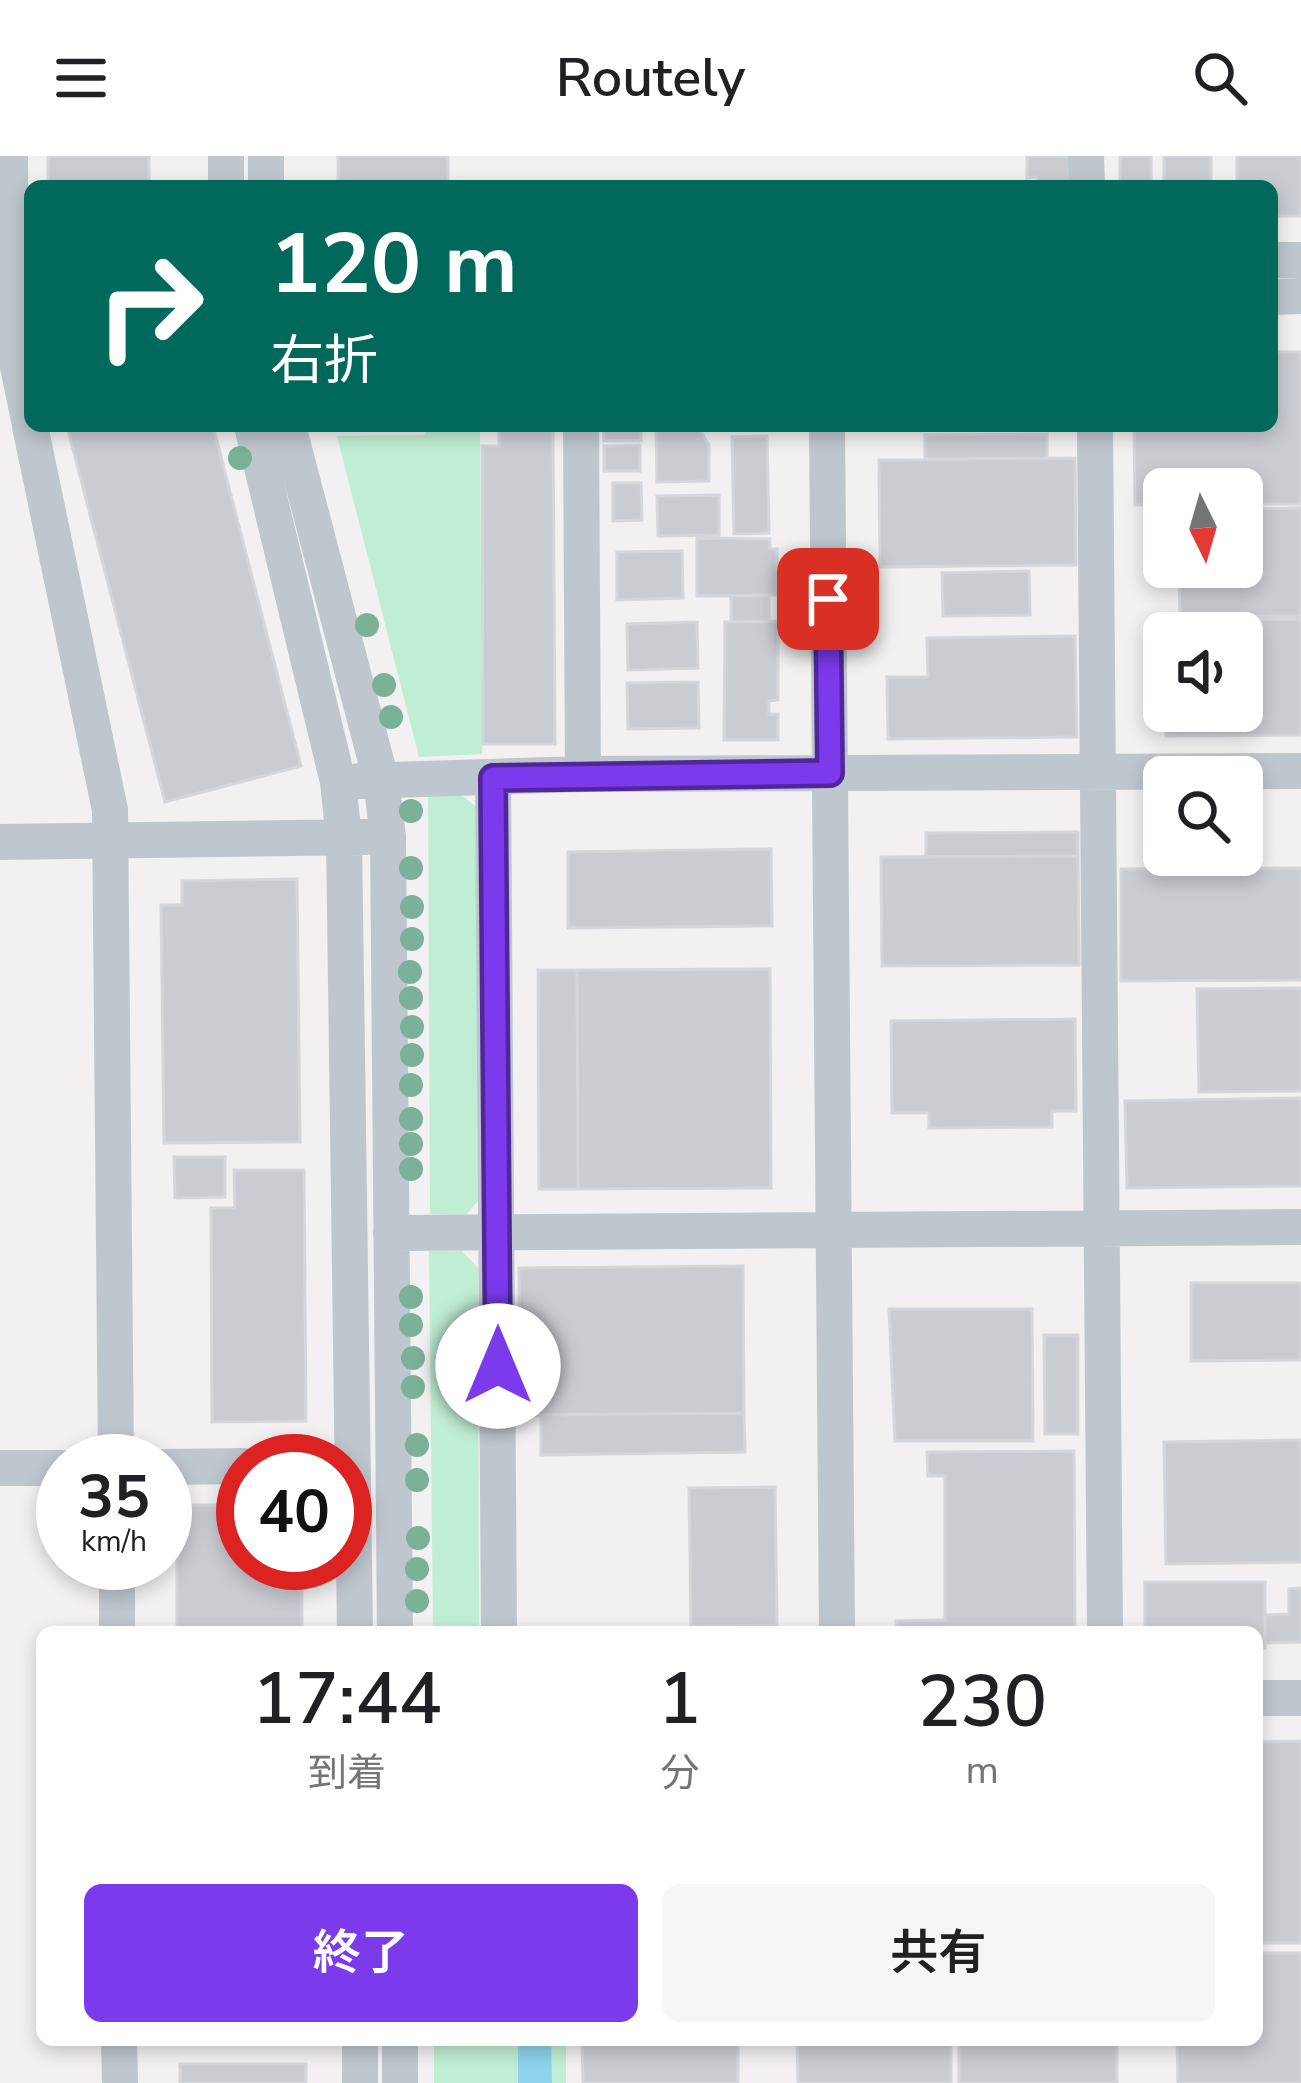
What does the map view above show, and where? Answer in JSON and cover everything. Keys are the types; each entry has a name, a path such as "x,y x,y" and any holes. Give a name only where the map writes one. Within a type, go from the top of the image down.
{"street":[{"path":"10,156 20,279 11,334 24,396"},
{"path":"31,432 110,809 116,1434"},
{"path":"253,432 338,782 344,838 349,1434"},
{"path":"290,432 381,780 388,837 395,1626"},
{"path":"581,432 583,774"},
{"path":"827,432 836,1626"},
{"path":"1095,432 1105,1626"},
{"path":"338,782 583,774 1301,771"},
{"path":"493,778 499,1626"},
{"path":"0,842 388,837"},
{"path":"391,1233 1301,1227"},
{"path":"372,1465 394,1466"},
{"path":"0,1468 36,1468"},
{"path":"117,1590 117,1626"},
{"path":"354,1590 356,1626"},
{"path":"1263,1699 1301,1698"},
{"path":"119,2046 120,2083"},
{"path":"360,2046 360,2083"},
{"path":"400,2046 400,2083"}],"green space":[{"path":"480,432 482,754 419,757 337,436"},
{"path":"428,792 458,792 479,809 483,1195 466,1215 430,1214"},
{"path":"429,1251 462,1251 478,1268 479,1626 433,1626"},
{"path":"434,2046 566,2046 566,2083 434,2083"}],"water":[{"path":"518,2046 551,2046 552,2083 518,2083"}],"building":[{"path":"48,156 149,156 149,180 48,180"},
{"path":"338,156 448,156 448,180 338,180"},
{"path":"1027,156 1070,156 1070,180 1027,178"},
{"path":"1120,156 1151,156 1151,180 1120,180"},
{"path":"1164,156 1211,156 1211,180 1164,180"},
{"path":"1237,156 1301,156 1301,216 1278,216 1278,180 1237,180"},
{"path":"1278,352 1301,352 1301,504 1263,504 1263,468 1143,468 1143,505 1135,505 1134,432 1278,432"},
{"path":"69,432 215,432 301,766 165,802"},
{"path":"499,432 553,432 555,744 483,744 482,446 499,446"},
{"path":"603,432 641,432 641,441 604,441"},
{"path":"656,432 701,432 709,445 709,481 657,482"},
{"path":"1047,434 1047,458 925,459 925,435"},
{"path":"767,436 769,533 734,534 732,437"},
{"path":"640,445 640,471 604,471 604,446"},
{"path":"1075,458 1076,565 880,567 879,460"},
{"path":"613,483 641,483 642,520 613,521"},
{"path":"719,495 719,535 658,536 657,496"},
{"path":"1301,508 1301,616 1180,612 1179,588 1263,588 1263,509"},
{"path":"697,538 770,539 770,549 777,549 777,595 697,596"},
{"path":"682,551 683,598 617,600 617,552"},
{"path":"1029,571 1030,615 943,616 942,573"},
{"path":"731,596 769,596 769,621 731,622"},
{"path":"1263,619 1301,619 1301,735 1166,736 1166,732 1263,732"},
{"path":"778,621 778,700 769,701 769,714 778,714 778,740 724,740 725,622"},
{"path":"697,622 698,668 628,670 627,624"},
{"path":"1075,636 1077,737 888,739 887,677 928,677 927,638"},
{"path":"698,682 699,728 628,729 627,683"},
{"path":"1078,832 1078,856 926,857 926,833"},
{"path":"771,849 772,926 568,928 568,852"},
{"path":"1078,856 1079,965 882,966 881,857"},
{"path":"1263,868 1301,868 1301,980 1121,981 1121,869 1143,869 1143,876 1263,876"},
{"path":"297,879 300,1142 164,1143 161,905 182,905 182,881"},
{"path":"770,969 771,1188 578,1189 577,970"},
{"path":"538,970 577,970 578,1189 539,1189"},
{"path":"1301,988 1301,1091 1199,1092 1197,989"},
{"path":"1075,1019 1076,1111 1052,1111 1052,1127 929,1128 929,1113 892,1113 891,1021"},
{"path":"1301,1098 1301,1186 1127,1188 1125,1101"},
{"path":"174,1157 225,1157 225,1197 175,1198"},
{"path":"234,1170 304,1170 306,1421 212,1422 211,1208 235,1208"},
{"path":"743,1266 744,1413 520,1415 519,1268"},
{"path":"1191,1283 1301,1283 1301,1360 1191,1361"},
{"path":"889,1309 1032,1309 1033,1441 895,1441"},
{"path":"1044,1335 1078,1335 1078,1434 1045,1434"},
{"path":"744,1413 745,1452 541,1455 541,1415"},
{"path":"1301,1440 1301,1562 1166,1564 1164,1442"},
{"path":"1074,1451 1075,1626 896,1626 896,1621 945,1620 945,1476 928,1476 927,1452"},
{"path":"775,1487 777,1625 691,1626 689,1488"},
{"path":"192,1505 216,1505 216,1590 302,1590 302,1626 177,1626 177,1590 192,1590"},
{"path":"1145,1582 1265,1582 1265,1648 1263,1626 1145,1626"},
{"path":"1301,1588 1301,1642 1265,1643 1265,1615 1289,1614 1289,1589"},
{"path":"1301,1741 1301,1943 1263,1943 1263,1742"},
{"path":"1263,1953 1301,1953 1301,2083 1178,2083 1177,2046 1263,2046"},
{"path":"582,2046 738,2046 738,2083 583,2083"},
{"path":"797,2046 951,2046 951,2083 798,2083"},
{"path":"959,2046 1117,2046 1117,2083 959,2083"},
{"path":"180,2064 306,2064 306,2083 180,2083"}],"route":[{"path":"498,1366 493,778 830,773 828,599"}]}
